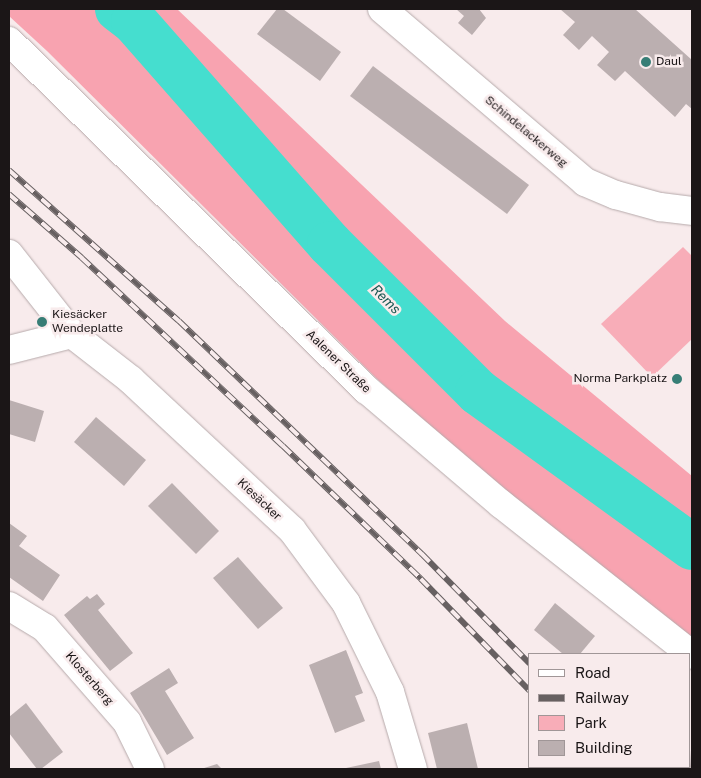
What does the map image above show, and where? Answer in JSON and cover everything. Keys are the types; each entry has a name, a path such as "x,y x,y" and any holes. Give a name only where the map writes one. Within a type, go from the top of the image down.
{"street":[{"name":"Schindelackerweg","path":"382,9 585,182 624,198 692,211"},
{"name":"Aalener Straße","path":"9,41 368,390 501,504 689,653"},
{"name":"Kiesäcker","path":"9,254 72,334 131,380 292,530 346,604 390,692 413,769"},
{"path":"9,350 72,334"},
{"name":"Klosterberg","path":"9,606 45,628 127,722 150,769"}],"green space":[{"path":"683,247 692,256 692,339 652,377 601,324"}],"shaded area":[{"path":"9,9 177,9 505,321 692,476 692,639 494,484 377,379 47,51 9,16"}],"building":[{"path":"277,9 283,9 341,52 320,81 257,34"},
{"path":"456,9 479,9 486,18 472,35 458,23 464,16"},
{"name":"Daul","path":"560,9 635,9 692,60 692,109 686,104 675,117 625,71 615,81 597,65 609,52 592,36 579,50 563,35 575,22"},
{"path":"373,66 529,185 507,214 350,96"},
{"path":"9,400 44,411 35,442 9,434"},
{"path":"96,417 146,460 124,486 74,442"},
{"path":"172,483 219,531 196,554 148,506"},
{"path":"9,523 27,536 19,546 60,575 43,601 9,577"},
{"path":"238,557 283,608 258,629 213,578"},
{"path":"97,594 105,604 98,610 133,653 110,671 64,615 87,596 90,599"},
{"path":"555,603 595,636 581,653 562,653 534,630"},
{"path":"346,650 363,693 355,696 365,721 335,733 309,665"},
{"path":"169,668 178,683 165,691 194,738 167,755 130,693"},
{"path":"26,703 63,752 41,769 37,769 9,733 9,717"},
{"path":"467,723 478,769 437,769 428,733"},
{"path":"692,733 692,769 674,768 691,768"},
{"path":"379,761 381,769 346,769 346,768"},
{"path":"217,764 222,769 201,769"}],"waterway":[{"name":"Rems","path":"118,9 134,21 330,244 478,392 692,547"}],"railway":[{"path":"9,170 179,321 422,554 528,662"},
{"path":"9,194 82,258 283,446 421,579 528,689"}],"place":[{"name":"Daul","path":"646,62"},
{"name":"Kiesäcker Wendeplatte","path":"42,322"},
{"name":"Norma Parkplatz","path":"677,379"}]}
